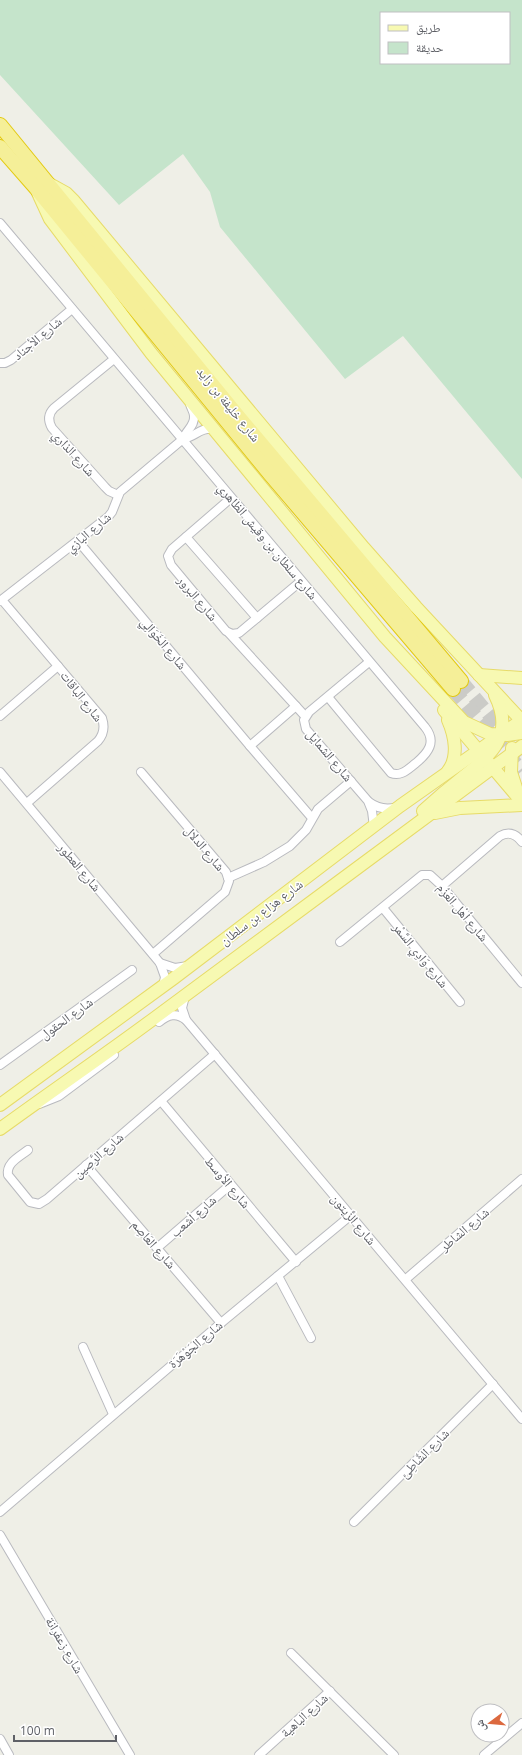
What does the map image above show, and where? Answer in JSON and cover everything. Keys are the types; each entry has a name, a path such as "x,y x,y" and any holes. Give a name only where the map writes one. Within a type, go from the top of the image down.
{"highway":[{"name":"شارع خليفة بن زايد","path":"0,125 42,185 237,415 457,685"},
{"name":"شارع خليفة بن زايد","path":"0,147 42,185"}],"main road":[{"path":"522,720 479,675 364,548 74,201 57,187 42,185 42,204 50,219 151,353 385,637 464,722 482,732 522,736"},
{"path":"413,668 454,724 522,803"},
{"path":"413,668 446,716 452,730 454,760 446,774"},
{"path":"479,675 522,678"},
{"path":"405,833 421,813 485,760 493,750 500,735 501,710 492,688"},
{"name":"شارع هزاع بن سلطان","path":"0,1129 157,1017 430,814 485,760 500,735 522,720"},
{"path":"522,736 514,744 517,755 511,772 522,803"},
{"path":"493,750 517,755"},
{"name":"شارع هزاع بن سلطان","path":"0,1105 163,986 400,806 446,774 485,760 517,755"},
{"path":"430,814 460,808 522,803"}],"street":[{"name":"شارع سلطان بن وقيش الظاهري","path":"1,225 428,731 431,744 425,756 403,774 397,775 391,773 328,697"},
{"name":"شارع الأجناد","path":"0,363 5,363 11,360 72,309"},
{"name":"شارع الذاري","path":"114,360 54,408 50,414 49,422 52,428 109,492 118,495"},
{"name":"شارع البازي","path":"183,439 185,433 192,426 194,420 190,400"},
{"name":"شارع البازي","path":"1,600 108,517 115,506 118,495 183,439 190,437 203,429 214,430"},
{"name":"شارع البرور","path":"231,498 169,552 169,563 229,633 305,716"},
{"path":"186,537 257,618"},
{"name":"شارع الخَوَالِي","path":"78,541 312,818"},
{"path":"229,633 239,633 301,580"},
{"name":"شارع الباقات","path":"1,600 102,718 104,730 98,741 27,803"},
{"name":"شارع الشمايل","path":"369,662 305,716 304,723 306,729 368,801 374,806 383,808 400,806"},
{"path":"0,716 58,666"},
{"path":"250,746 296,706"},
{"name":"شارع العطور","path":"0,772 160,963"},
{"name":"شارع الدلال","path":"141,772 226,872 228,878 228,885 225,892 152,954"},
{"path":"228,878 264,862 290,846 306,830 318,808 351,781"},
{"name":"شارع الشمايل","path":"368,801 372,811 374,827"},
{"path":"442,886 500,836 510,833 518,837 522,842"},
{"name":"شارع أهْل العَزْم","path":"340,942 424,874 432,876 442,886 522,983"},
{"name":"شارع وَادِي السَّمْر","path":"383,908 460,1002"},
{"path":"160,963 175,968 191,965"},
{"path":"160,963 165,977 163,986"},
{"name":"شارع الحقول","path":"0,1065 132,970"},
{"path":"186,1020 182,1008 183,1002 189,992"},
{"path":"33,1105 46,1102 59,1096 167,1016 179,1015 186,1020"},
{"name":"شارع الزَّيتون","path":"186,1020 350,1216 406,1279 522,1419"},
{"name":"شارع الرَّصِين","path":"28,1150 11,1163 8,1175 27,1198 34,1204 44,1202 215,1054"},
{"name":"شارع الأوسط","path":"161,1101 296,1262"},
{"name":"شارع العَاصِم","path":"86,1165 221,1323"},
{"name":"شارع الشاطر","path":"406,1279 522,1179"},
{"name":"شارع أشعب","path":"157,1248 230,1185"},
{"name":"شارع الجَوْهَرَة","path":"0,1512 113,1414 350,1216"},
{"path":"278,1276 311,1338"},
{"path":"83,1347 113,1414"},
{"name":"شارع الشَّاطِئ","path":"354,1522 493,1384"},
{"name":"شارع زعفرانة","path":"0,1535 130,1755"},
{"path":"291,1653 394,1755"},
{"name":"شارع الباهية","path":"259,1755 330,1690"},
{"path":"484,1755 522,1723"},
{"path":"0,1739 9,1755"}],"green space":[{"path":"0,0 522,0 522,479 403,336 345,379 220,227 210,192 183,154 119,205 0,75"}],"tunnel":[{"path":"461,681 522,755"},
{"path":"453,689 522,771"}]}
